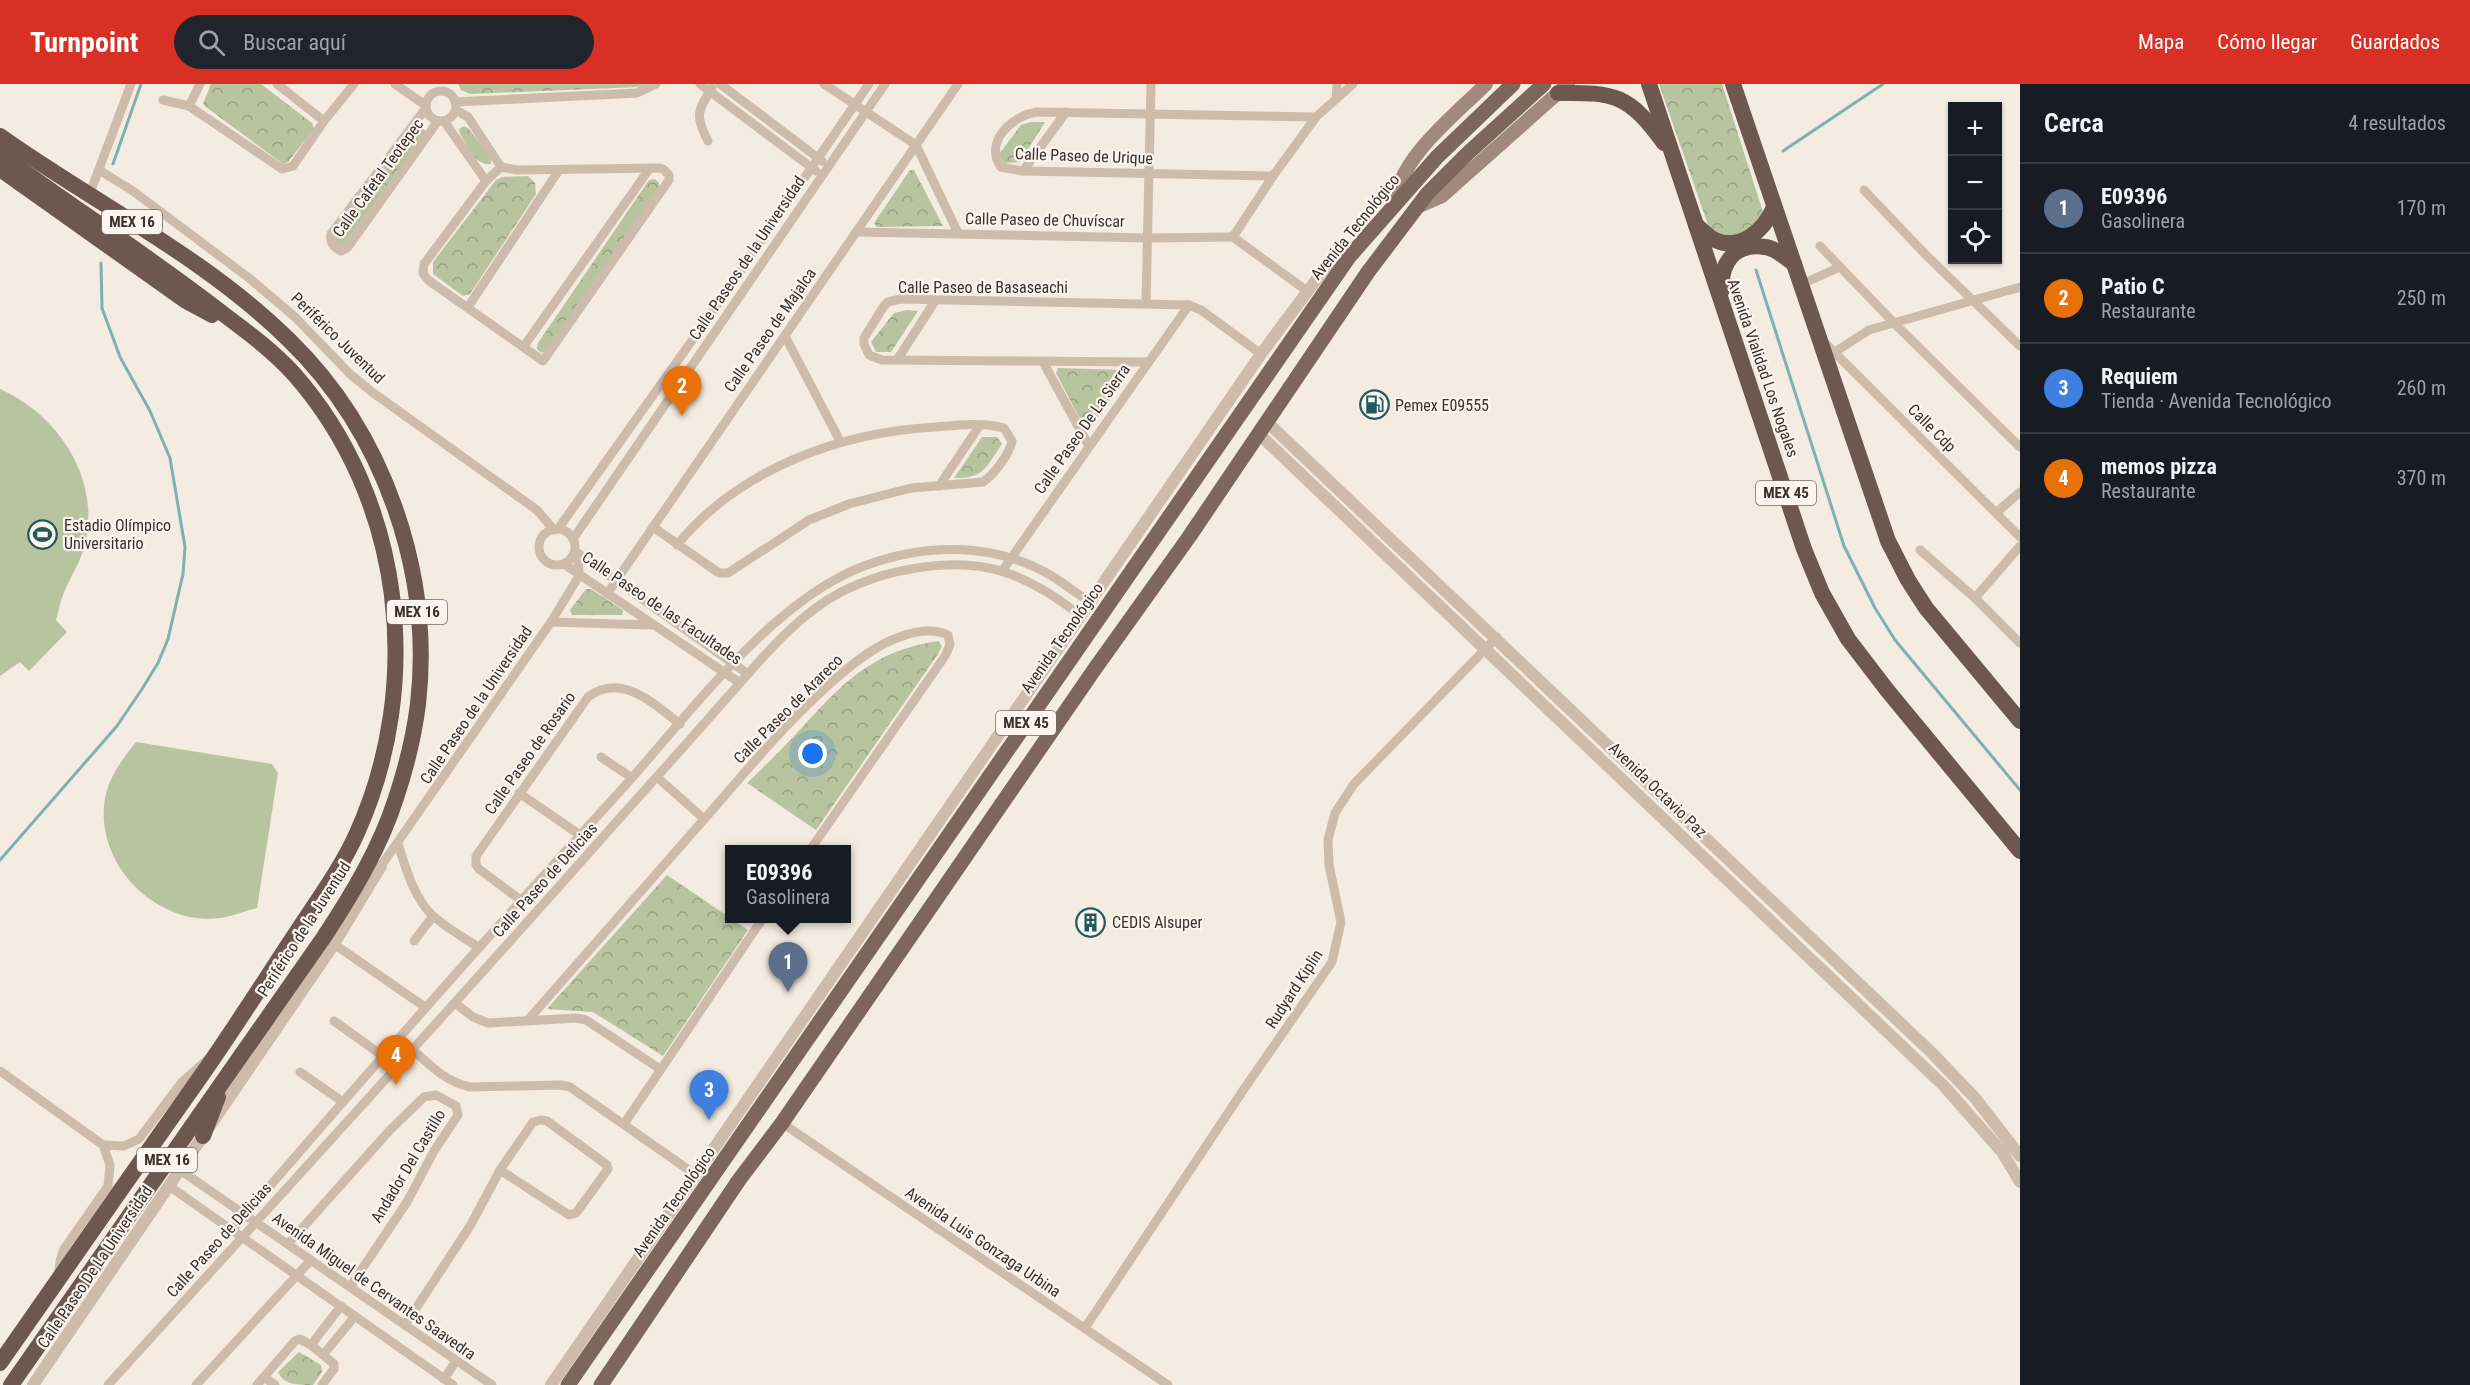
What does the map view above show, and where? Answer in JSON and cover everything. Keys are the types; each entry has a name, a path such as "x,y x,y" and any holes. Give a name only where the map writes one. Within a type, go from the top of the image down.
{"highway":[{"name":"Avenida Vialidad Los Nogales","path":"1649,84 1804,549 1822,593 1848,639 1887,690 2020,851"},
{"path":"1733,84 1888,541 1908,580 1926,608 2020,721"},
{"path":"1557,87 1594,92 1622,100 1647,122 1672,154"},
{"name":"Periférico de la Juventud","path":"0,136 90,193 215,278 289,340 342,402 382,476 399,517 412,567 420,654 418,704 408,756 396,800 375,851 343,908 11,1385"},
{"path":"0,153 184,283 238,325"},
{"name":"MEX 16","path":"0,169 186,301 220,319 238,325"},
{"path":"1696,225 1716,241 1738,241 1755,235 1762,228 1774,207"},
{"path":"1722,300 1721,272 1726,262 1736,253 1752,247 1765,247 1774,250 1794,264"},
{"name":"Periférico de la Juventud","path":"0,1363 220,1050 326,886 355,837 366,812 390,729 397,648 395,607 382,541 369,501 350,458 322,412 294,374 264,344 238,325"},
{"path":"343,908 381,866"},
{"path":"203,1136 226,1075"}],"main road":[{"path":"1394,204 1396,189 1406,168 1440,129 1486,84"},
{"name":"Avenida Tecnológico","path":"568,1385 1349,257 1437,157 1513,84"},
{"name":"MEX 45","path":"601,1385 739,1180 870,997 1368,272 1427,194 1468,153 1557,87"},
{"path":"847,981 870,997"}],"street":[{"path":"90,193 131,84"},
{"path":"189,106 200,84"},
{"path":"277,84 324,120"},
{"path":"163,100 189,106 282,169 293,166 324,120 354,84"},
{"path":"395,84 425,107 430,117 441,121 486,181"},
{"path":"425,84 442,89 451,95 455,106 468,117 501,167 517,170 650,168 663,169 669,175 669,180 543,360 428,280 423,273 424,264 486,181 501,167"},
{"path":"455,106 637,93 656,84"},
{"path":"700,84 715,86 828,166"},
{"path":"824,84 916,145 958,233"},
{"name":"Calle Paseos de la Universidad","path":"556,530 708,318 869,84"},
{"name":"Calle Paseos de la Universidad","path":"573,539 885,84"},
{"name":"Calle Paseo de Majalca","path":"607,594 958,84"},
{"path":"1146,303 1151,84"},
{"path":"1336,99 1337,84"},
{"path":"1307,291 1233,237 1273,176 1316,117 1353,84"},
{"path":"708,141 699,123 698,113 715,86"},
{"path":"715,86 821,175"},
{"path":"425,107 428,98 442,89"},
{"path":"441,121 452,117 455,106"},
{"name":"Calle Cafetal Teotepec","path":"425,107 331,234 331,242 334,246 342,251 346,250 441,121"},
{"path":"1023,171 1066,112"},
{"name":"Calle Paseo de Urique","path":"1273,176 1023,171 1005,168 998,163 994,151 1003,133 1013,121 1025,113 1316,117"},
{"path":"524,346 650,168"},
{"name":"Periférico Juventud","path":"99,170 133,191 249,278 295,316 360,383 537,510 556,530"},
{"path":"468,307 559,170"},
{"path":"1864,190 1971,300 2020,346"},
{"name":"Calle Paseo de Chuvíscar","path":"856,232 1149,238 1233,237"},
{"path":"1820,246 1895,324 2020,447"},
{"path":"551,1385 1261,354 1325,268 1349,257"},
{"path":"1802,284 1840,267"},
{"path":"1835,352 1869,330 2020,287"},
{"name":"Calle Paseo de Basaseachi","path":"1147,362 873,358 866,350 864,338 877,315 893,300 1146,303 1189,305 1201,310 1261,354"},
{"path":"897,360 935,301"},
{"name":"Calle Paseo De La Sierra","path":"1002,571 1189,305"},
{"path":"708,318 720,325"},
{"path":"784,336 840,441"},
{"name":"Calle Cdp","path":"1822,341 2020,537"},
{"path":"1043,362 1089,446"},
{"path":"939,486 980,425"},
{"path":"653,527 677,545 719,573 728,573 809,520 849,504 911,488 986,480 1010,448 1012,441 1004,428 980,425 905,428 840,441 758,478 722,501 686,533 677,545"},
{"name":"Avenida Octavio Paz","path":"1263,428 1360,512 1497,637 1932,1053 1974,1098 2020,1156"},
{"name":"Avenida Octavio Paz","path":"1263,428 1486,648 1944,1086 2002,1152 2020,1182"},
{"path":"601,470 614,478"},
{"path":"1996,513 2020,492"},
{"path":"576,552 564,564 552,564 540,552 540,546 544,535 556,530 567,532 573,539 576,552 579,576"},
{"path":"1975,598 2020,546"},
{"name":"Calle Paseo de Delicias","path":"232,1230 478,947 734,664 793,607 834,579 862,566 904,553 945,549 974,550 1011,557 1046,573 1089,601"},
{"path":"1920,550 1975,598 2020,643"},
{"name":"Calle Paseo de las Facultades","path":"576,552 615,582 748,674"},
{"name":"Calle Paseo de las Facultades","path":"564,564 740,683"},
{"name":"Calle Paseo de Delicias","path":"108,1385 456,1003 748,674 820,605 864,581 886,573 923,567 969,566 1002,571 1033,584 1080,615"},
{"name":"Calle Paseo de la Universidad","path":"381,866 551,622 579,576"},
{"path":"551,622 652,625"},
{"name":"Calle Paseo de Arareco","path":"528,1020 755,760 838,676 866,655 892,640 920,632 943,632 948,635 950,645 945,656 813,845"},
{"name":"Rudyard Kiplin","path":"1085,1328 1244,1089 1332,962 1341,922 1329,865 1328,840 1335,813 1354,784 1497,637"},
{"name":"Calle Paseo de Rosario","path":"522,901 483,873 475,861 519,793 588,697 596,690 627,688 641,694 680,724"},
{"path":"601,757 632,778"},
{"path":"657,777 704,819"},
{"path":"519,793 580,835"},
{"path":"398,844 414,887 433,916 478,947"},
{"name":"Calle Paseo De La Universidad","path":"33,1385 334,944 381,866"},
{"path":"414,941 433,916"},
{"path":"624,1124 760,923"},
{"path":"334,944 425,1007"},
{"path":"456,1003 473,1017 488,1023 577,1018 586,1020 660,1069"},
{"path":"334,1021 383,1056"},
{"path":"412,1049 446,1079 458,1085 470,1087 561,1085 570,1087 696,1175"},
{"path":"0,1071 103,1144 124,1146 139,1139 188,1075 220,1050"},
{"path":"300,1072 342,1102"},
{"name":"Andador Del Castillo","path":"288,1244 390,1130 424,1097 436,1095 456,1106 458,1115 434,1151 407,1202 350,1287"},
{"path":"405,1325 470,1226 500,1170 530,1125 541,1120 547,1121 607,1165 608,1169 576,1213 569,1215 500,1170"},
{"name":"Avenida Luis Gonzaga Urbina","path":"782,1123 1168,1385"},
{"path":"59,1278 60,1261 64,1249 108,1186 110,1166 103,1144"},
{"name":"Avenida Miguel de Cervantes Saavedra","path":"180,1170 492,1385"},
{"path":"170,1186 453,1385"},
{"path":"196,1385 311,1260"},
{"path":"311,1345 340,1306"},
{"path":"323,1355 355,1316"},
{"path":"257,1385 300,1339 311,1345 334,1366 322,1385"},
{"path":"444,1379 456,1360"},
{"path":"264,1377 275,1385"}],"green space":[{"path":"211,84 261,84 312,123 314,129 288,162 283,164 203,104"},
{"path":"458,84 647,84 638,87 470,94 461,90"},
{"path":"1659,84 1722,84 1763,212 1759,225 1730,239 1709,228"},
{"path":"1030,122 1045,122 1020,162 1004,163 999,154 1021,125"},
{"path":"464,126 469,129 490,156 491,164 480,162 472,154 460,134 459,129"},
{"path":"423,128 426,132 343,246 337,246 334,236 415,130"},
{"path":"910,170 914,170 943,226 877,227 874,223"},
{"path":"528,176 535,183 536,194 470,294 463,296 433,274 433,262 496,180 502,177"},
{"path":"655,179 659,183 659,188 548,350 541,353 537,349 538,343 649,180"},
{"path":"907,310 918,311 891,352 876,352 871,342 894,313"},
{"path":"1058,368 1126,370 1127,374 1090,429 1085,429 1056,373"},
{"name":"Estadio Olímpico Universitario","path":"0,389 22,401 42,416 59,434 82,477 87,501 88,526 83,551 64,592 56,620 67,632 29,671 20,662 0,676"},
{"path":"982,437 997,437 1002,444 988,465 978,474 954,478"},
{"path":"586,589 591,589 623,610 622,615 572,615 570,610"},
{"path":"938,641 942,646 938,654 816,830 747,783 842,686 858,673 893,653"},
{"path":"136,742 272,764 278,773 257,908 221,918 198,918 176,913 155,903 137,889 122,871 111,851 105,829 104,806 111,779"},
{"path":"667,875 725,914 725,923 738,923 748,930 663,1056 593,1012 547,1009"},
{"path":"299,1352 321,1365 322,1372 313,1385 288,1382 278,1372"}],"waterway":[{"path":"113,164 141,84"},
{"path":"1783,151 1883,84"},
{"path":"0,860 117,726 142,689 158,663 168,639 183,574 185,547 170,458 150,411 120,357 102,308 101,263"},
{"path":"1756,270 1844,546 1875,608 1895,640 2020,790"}],"place":[{"name":"Pemex E09555","path":"1374,405"},
{"name":"Patio C","path":"682,416"},
{"name":"Estadio Olímpico Universitario","path":"43,534"},
{"name":"CEDIS Alsuper","path":"1091,922"},
{"name":"E09396","path":"788,992"},
{"name":"memos pizza","path":"396,1085"},
{"name":"Requiem","path":"709,1120"}]}
